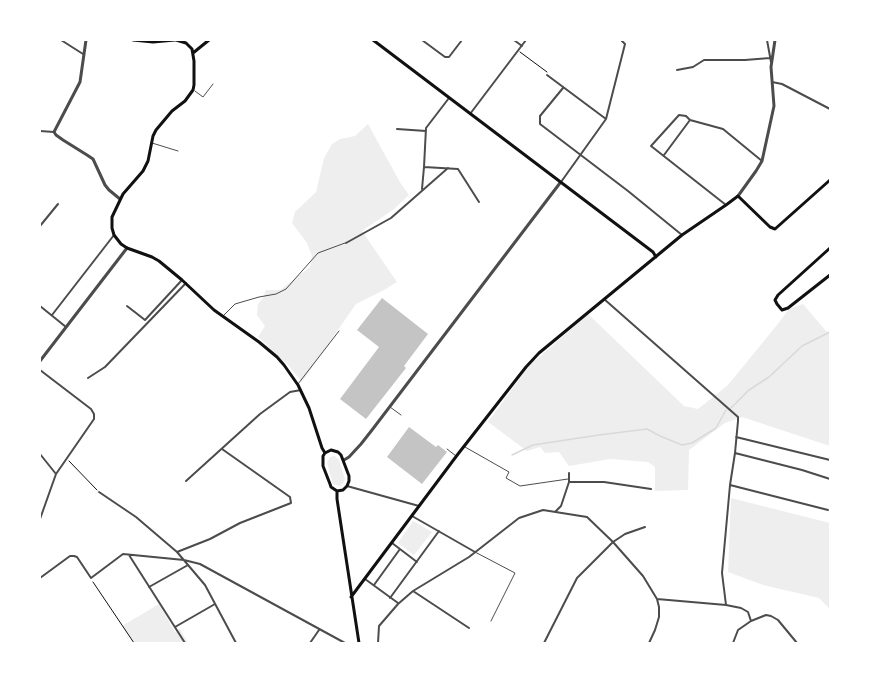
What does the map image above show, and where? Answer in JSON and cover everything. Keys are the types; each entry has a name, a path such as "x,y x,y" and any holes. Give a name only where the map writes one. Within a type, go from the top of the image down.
{"main road":[{"path":"133,40 153,42 176,40 186,43 190,46 193,53 194,85 193,90 185,101 175,108 156,130 151,143 148,161 143,171 120,199 112,217 112,228 114,234 121,244 127,248 152,257 186,283 204,302 277,357 301,390 325,453"},
{"path":"193,53 209,40"},
{"path":"373,40 653,252 656,257"},
{"path":"351,597 456,457 531,362 545,348 682,235 738,196 770,227 775,229 830,180"},
{"path":"830,248 778,295 775,300 782,310 792,306 830,275"},
{"path":"331,450 338,452 344,460 349,476 349,482 343,490 337,491 331,487 322,459 325,453 331,450"},
{"path":"337,491 336,499 359,643"}],"street":[{"path":"61,40 83,54"},
{"path":"54,132 80,82 86,40"},
{"path":"422,40 445,57 449,57 462,40"},
{"path":"514,40 522,46"},
{"path":"470,114 526,40"},
{"path":"344,460 360,444 560,183 606,119 625,44 621,40"},
{"path":"767,40 772,67"},
{"path":"738,196 762,161 774,106 772,67 775,40"},
{"path":"677,70 693,67 704,60 745,60 770,58"},
{"path":"547,75 606,119"},
{"path":"772,82 782,84 829,108 830,105"},
{"path":"563,88 540,116 540,124 628,191 682,235"},
{"path":"421,190 426,128 449,98"},
{"path":"726,205 651,146 679,115 686,116 690,120 723,129 762,161"},
{"path":"664,155 690,120"},
{"path":"397,129 426,130"},
{"path":"40,131 54,132 56,135 93,159 105,185 120,199"},
{"path":"424,167 458,169 479,202"},
{"path":"346,243 391,218 421,190 448,168"},
{"path":"40,226 58,204"},
{"path":"52,315 114,234"},
{"path":"40,361 127,248"},
{"path":"127,306 145,320 182,280"},
{"path":"88,378 105,367 186,283"},
{"path":"604,299 738,418 722,573 726,605"},
{"path":"40,306 66,327"},
{"path":"40,370 91,409 94,414 94,419 56,474 40,518"},
{"path":"186,481 260,414 290,392 301,390"},
{"path":"736,436 830,460"},
{"path":"177,552 210,539 240,523 291,503 290,497 222,448"},
{"path":"735,453 802,470 830,479"},
{"path":"40,454 56,474"},
{"path":"555,512 561,506 569,480 568,473"},
{"path":"569,480 604,482 651,488"},
{"path":"730,485 828,510"},
{"path":"347,486 419,506"},
{"path":"99,492 136,517 177,552 205,585 236,643"},
{"path":"378,643 379,626 398,604 413,590 475,552 520,518 543,510 587,517 613,542 643,576 657,599 659,607 659,617 649,643"},
{"path":"412,516 475,552"},
{"path":"544,643 577,578 613,542 625,534 645,527"},
{"path":"390,598 439,531"},
{"path":"392,543 417,562"},
{"path":"374,585 400,549"},
{"path":"40,578 70,556 77,557 91,578 123,554 184,560 200,564 221,574 344,643"},
{"path":"129,555 185,643"},
{"path":"149,587 188,565"},
{"path":"366,579 398,604"},
{"path":"413,590 469,628"},
{"path":"657,599 726,605 746,610 750,621"},
{"path":"175,627 215,604"},
{"path":"733,643 738,630 750,621 766,615 775,618 797,643"},
{"path":"310,643 319,630"}],"lane":[{"path":"193,90 203,97 213,84"},
{"path":"151,143 178,151"},
{"path":"222,316 235,304 276,294 286,289 318,253 346,243"},
{"path":"298,385 340,331"},
{"path":"389,406 401,415"},
{"path":"464,447 509,472 506,478 520,486 569,480"},
{"path":"447,449 456,457"},
{"path":"475,552 515,573 491,621"}],"path":[{"path":"518,51 546,71 547,75"},
{"path":"67,460 99,492"},
{"path":"91,578 96,588 134,643"}],"shaded area":[{"path":"368,124 401,184 409,195 394,209 362,231 397,282 356,304 302,382 289,366 258,337 265,326 257,315 258,304 263,298 266,290 280,290 310,267 312,256 307,243 292,223 295,212 316,192 324,158 332,144 340,139 355,136"},
{"path":"803,304 827,332 830,330 830,446 742,417 725,423 689,450 688,490 655,491 655,467 648,462 610,459 569,466 559,452 545,453 540,447 527,451 488,422 534,359 536,360 588,314 684,406 698,409 728,385 789,309"},
{"path":"335,456 339,460 345,479 340,486 333,484 327,463 330,457"},
{"path":"731,498 830,523 830,611 819,598 763,585 728,572"},
{"path":"413,521 432,532 414,555 398,543"},
{"path":"159,604 175,632 180,629 188,643 134,643 122,626"}],"building":[{"path":"382,298 428,334 404,366 406,368 366,419 340,399 379,347 357,330"},
{"path":"409,427 436,447 438,445 447,452 422,484 387,457"}],"waterway":[{"path":"731,408 749,390 769,377 802,346 830,332"},
{"path":"512,455 533,445 647,429 682,445 692,443 716,428 726,410"}]}
